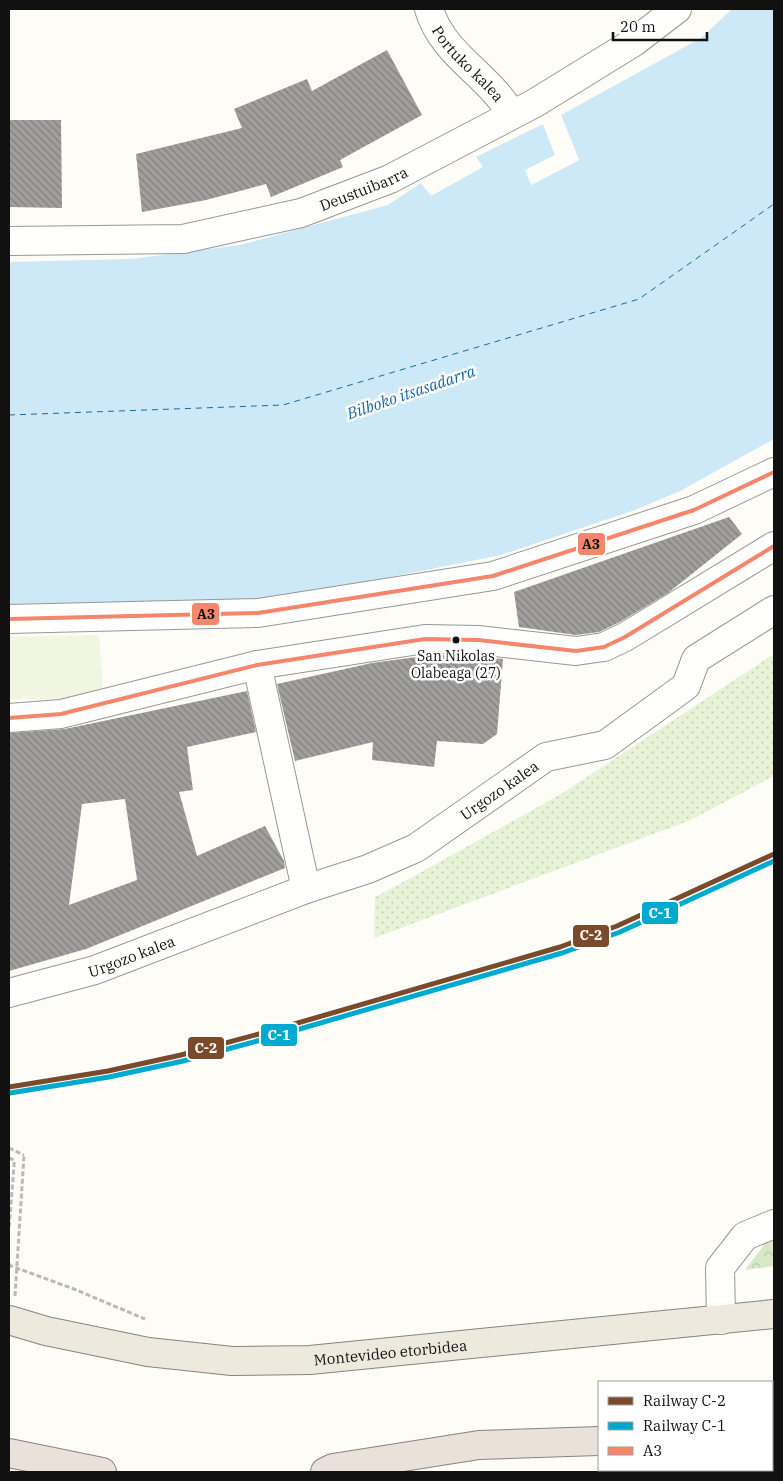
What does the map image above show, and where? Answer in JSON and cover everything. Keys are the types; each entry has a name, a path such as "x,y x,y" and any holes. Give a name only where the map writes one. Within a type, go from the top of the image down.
{"highway":[{"path":"325,1472 333,1468 479,1445 598,1441"},
{"path":"9,1453 102,1472"}],"main road":[{"name":"Montevideo etorbidea","path":"12,1308 46,1331 148,1352 232,1361 310,1360 774,1314"}],"street":[{"name":"Portuko kalea","path":"429,9 433,23 446,44 496,93 512,114"},
{"name":"Deustuibarra","path":"9,241 184,238 301,213 390,179 535,103 634,42 677,9"},
{"path":"9,619 258,613 493,576 694,510 774,472"},
{"path":"9,718 61,714 257,666 425,639 478,640 576,651 604,647 625,637 774,546"},
{"name":"Urgozo kalea","path":"9,993 95,970 306,889 368,869 416,848 546,757 605,745 686,686 696,659 774,610"},
{"path":"257,666 306,889"},
{"path":"721,1320 720,1268 745,1236 774,1224"}],"path":[{"path":"9,1148 24,1155 12,1308"},
{"path":"9,1158 14,1160 14,1166 9,1229"},
{"path":"9,1264 124,1310"}],"green space":[{"path":"99,635 103,687 72,699 9,699 9,637"},
{"path":"774,654 774,776 691,820 374,938 375,897 561,794"},
{"path":"774,1239 774,1266 745,1270 767,1241"}],"water":[{"name":"Bilboko itsasadarra","path":"732,9 774,9 774,439 680,491 635,510 501,555 255,602 9,604 9,262 131,259 240,245 388,205 421,183 431,196 483,167 476,157 543,124 555,155 526,170 531,185 579,160 561,115 701,38"}],"pier":[{"path":"561,115 579,160 531,185 525,170 555,155 543,124 545,123 558,155 529,171 533,182 576,159 559,116"}],"building":[{"path":"387,50 422,115 340,160 343,167 271,197 266,184 206,200 142,212 136,154 242,128 234,109 307,79 312,91"},
{"path":"9,120 61,120 62,208 9,207"},
{"path":"729,517 742,534 668,593 618,623 599,632 576,635 519,627 514,592"},
{"path":"431,655 503,659 497,734 483,744 437,741 434,767 372,760 373,742 295,761 277,684 372,663"},
{"path":"247,691 256,732 187,747 193,790 179,792 197,856 265,826 284,861 285,868 86,949 9,971 9,733 65,729","holes":["125,799 137,880 69,905 82,804"]}],"ferry route":[{"path":"9,415 283,405 639,299 774,204"}],"rail line":[{"name":"C-2","path":"9,1087 108,1071 181,1055 560,947 617,926 774,854"},
{"name":"C-1","path":"10,1093 109,1077 183,1061 562,953 620,932 774,861"}],"transit line":[{"name":"A3","path":"9,619 258,613 493,576 694,510 774,472"},
{"name":"A3","path":"9,718 61,714 257,665 425,639 478,640 576,651 604,647 625,637 774,546"}],"place":[{"name":"San Nikolas Olabeaga (27)","path":"456,640"}]}
